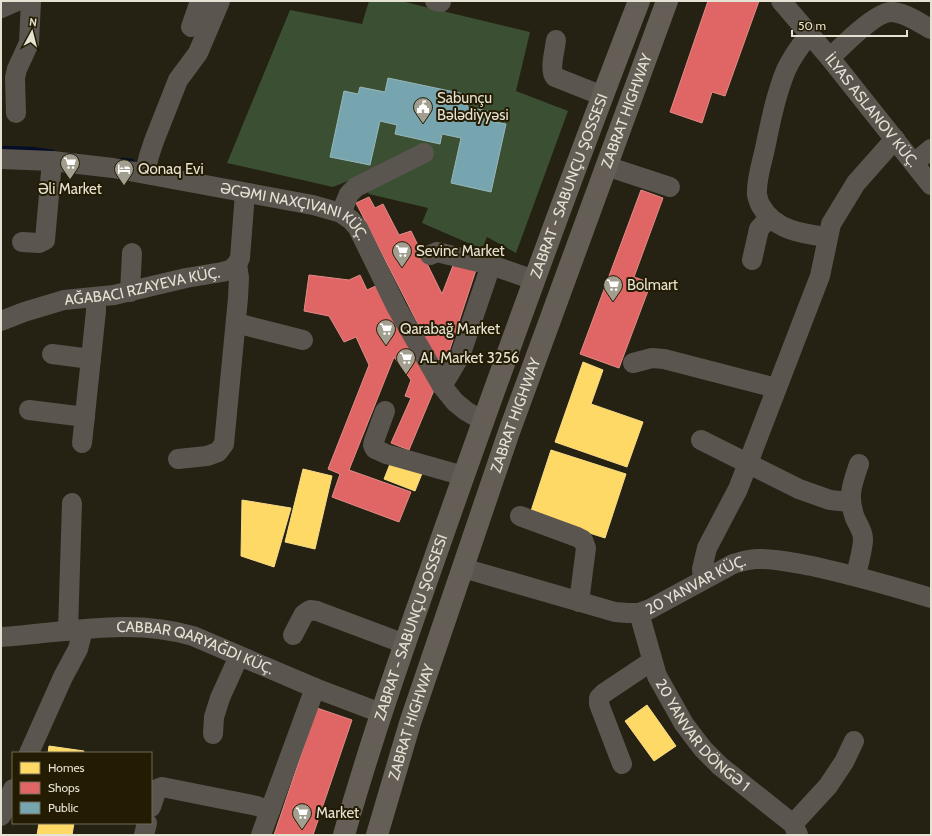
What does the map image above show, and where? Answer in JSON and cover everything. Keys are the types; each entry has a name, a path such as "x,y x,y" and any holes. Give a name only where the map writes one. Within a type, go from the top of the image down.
{"main road":[{"name":"ZABRAT - SABUNÇU ŞOSSESI","path":"344,835 381,714 483,421 534,280 639,1"},
{"name":"ZABRAT HIGHWAY","path":"378,835 410,723 509,432 667,1"},
{"path":"483,421 509,432"}],"street":[{"path":"1,8 17,1"},
{"path":"16,113 15,78 28,42 31,1"},
{"path":"191,27 200,1"},
{"path":"145,173 154,141 178,80 198,53 220,1"},
{"path":"623,43 629,1"},
{"name":"İLYAS ASLANOV KÜÇ.","path":"781,1 830,58 931,185"},
{"path":"830,58 850,38 880,15 890,12 901,14 931,29"},
{"path":"810,35 795,53 786,71 776,99 760,172 757,195 760,206 769,218 780,225 798,232 827,237"},
{"path":"556,40 552,74 555,77 603,96"},
{"path":"703,580 702,569 707,548 732,503 748,465 776,388 820,276 826,254 827,237 830,224 856,183 895,139"},
{"path":"914,163 931,149"},
{"path":"341,213 350,194 356,188 424,153"},
{"path":"1,159 82,164 145,173 313,205 341,213 351,220 362,236 397,308 442,386 455,402 466,411 483,421"},
{"path":"22,242 39,243 45,240 52,162"},
{"path":"606,166 670,187"},
{"path":"1,321 24,312 64,300 130,292 186,278 230,270 237,264 240,258 245,193"},
{"path":"752,260 759,229 769,218"},
{"path":"430,255 437,252 491,265 534,280"},
{"path":"130,292 129,278 132,253"},
{"path":"178,459 207,456 218,452 224,444 236,323 239,278 237,264"},
{"path":"442,386 460,356 491,265"},
{"path":"82,443 96,311 96,297"},
{"path":"236,323 303,340"},
{"path":"52,354 91,359"},
{"path":"634,363 652,358 664,360 776,388"},
{"path":"29,410 84,417"},
{"path":"385,411 374,441 373,445 375,449 386,454 464,476"},
{"path":"701,440 748,465 816,496 830,500 850,502"},
{"path":"856,576 863,540 862,531 855,520 850,502 850,492 859,464"},
{"path":"29,752 63,677 78,649 75,630 72,502"},
{"path":"520,516 583,540 586,548 579,602"},
{"name":"20 YANVAR KÜÇ.","path":"463,568 579,602 627,614 639,613 661,604 733,564 743,560 756,558 790,562 856,576 931,598"},
{"path":"293,635 304,614 310,610 317,611 405,644"},
{"name":"20 YANVAR DÖNGƏ 1","path":"639,613 657,676 684,724 703,749 720,766 796,830"},
{"path":"1,637 134,626 175,631 193,636 315,688 381,714"},
{"path":"213,734 214,717 218,704 239,656"},
{"path":"622,764 599,704 599,698 604,693 652,661"},
{"path":"261,835 315,688"},
{"path":"796,830 844,762 854,741"},
{"path":"152,804 157,789 162,787 257,806 270,811"},
{"path":"1,816 12,791"},
{"path":"144,835 147,824"}],"green space":[{"path":"369,1 401,1 530,32 516,91 568,111 516,253 487,237 482,249 422,223 428,208 369,194 360,176 333,187 227,163 290,10 362,24"}],"building: Homes":[{"path":"583,362 603,370 591,404 643,422 627,467 555,442"},
{"path":"551,450 626,474 605,538 530,514"},
{"path":"392,459 423,471 415,491 384,479"},
{"path":"303,469 332,476 315,549 285,542"},
{"path":"242,500 291,508 274,567 241,556"},
{"path":"647,705 676,746 654,761 625,721"},
{"path":"49,746 84,751 84,752 48,752"},
{"path":"39,824 74,824 72,835 37,835"}],"building: Shops":[{"path":"708,1 759,1 725,96 712,92 702,123 670,112"},
{"path":"641,190 663,198 634,277 651,283 619,368 580,354"},
{"path":"369,197 375,208 383,204 399,235 411,231 442,294 454,263 476,270 446,361 436,359 356,203"},
{"path":"309,275 349,280 360,275 367,290 378,285 437,383 409,450 391,443 411,398 405,396 411,380 394,357 349,470 411,492 399,522 332,497 340,474 328,469 369,365 356,337 344,342 329,316 304,311"},
{"path":"317,708 352,720 313,835 274,835"}],"building: Public":[{"path":"388,78 469,95 467,107 492,112 490,121 506,124 491,192 451,183 461,138 442,134 440,144 395,134 397,125 380,121 370,165 330,157 344,91 358,94 360,87 385,92"}],"waterway":[{"path":"1,148 32,149 53,152"},
{"path":"122,160 132,161"}],"place":[{"name":"Sabunçu Bələdiyyəsi","path":"423,124"},
{"name":"Əli Market","path":"70,180"},
{"name":"Qonaq Evi","path":"124,186"},
{"name":"Sevinc Market","path":"402,268"},
{"name":"Bolmart","path":"613,302"},
{"name":"Qarabağ Market","path":"386,346"},
{"name":"AL Market 3256","path":"406,375"},
{"name":"Market","path":"302,830"}]}
